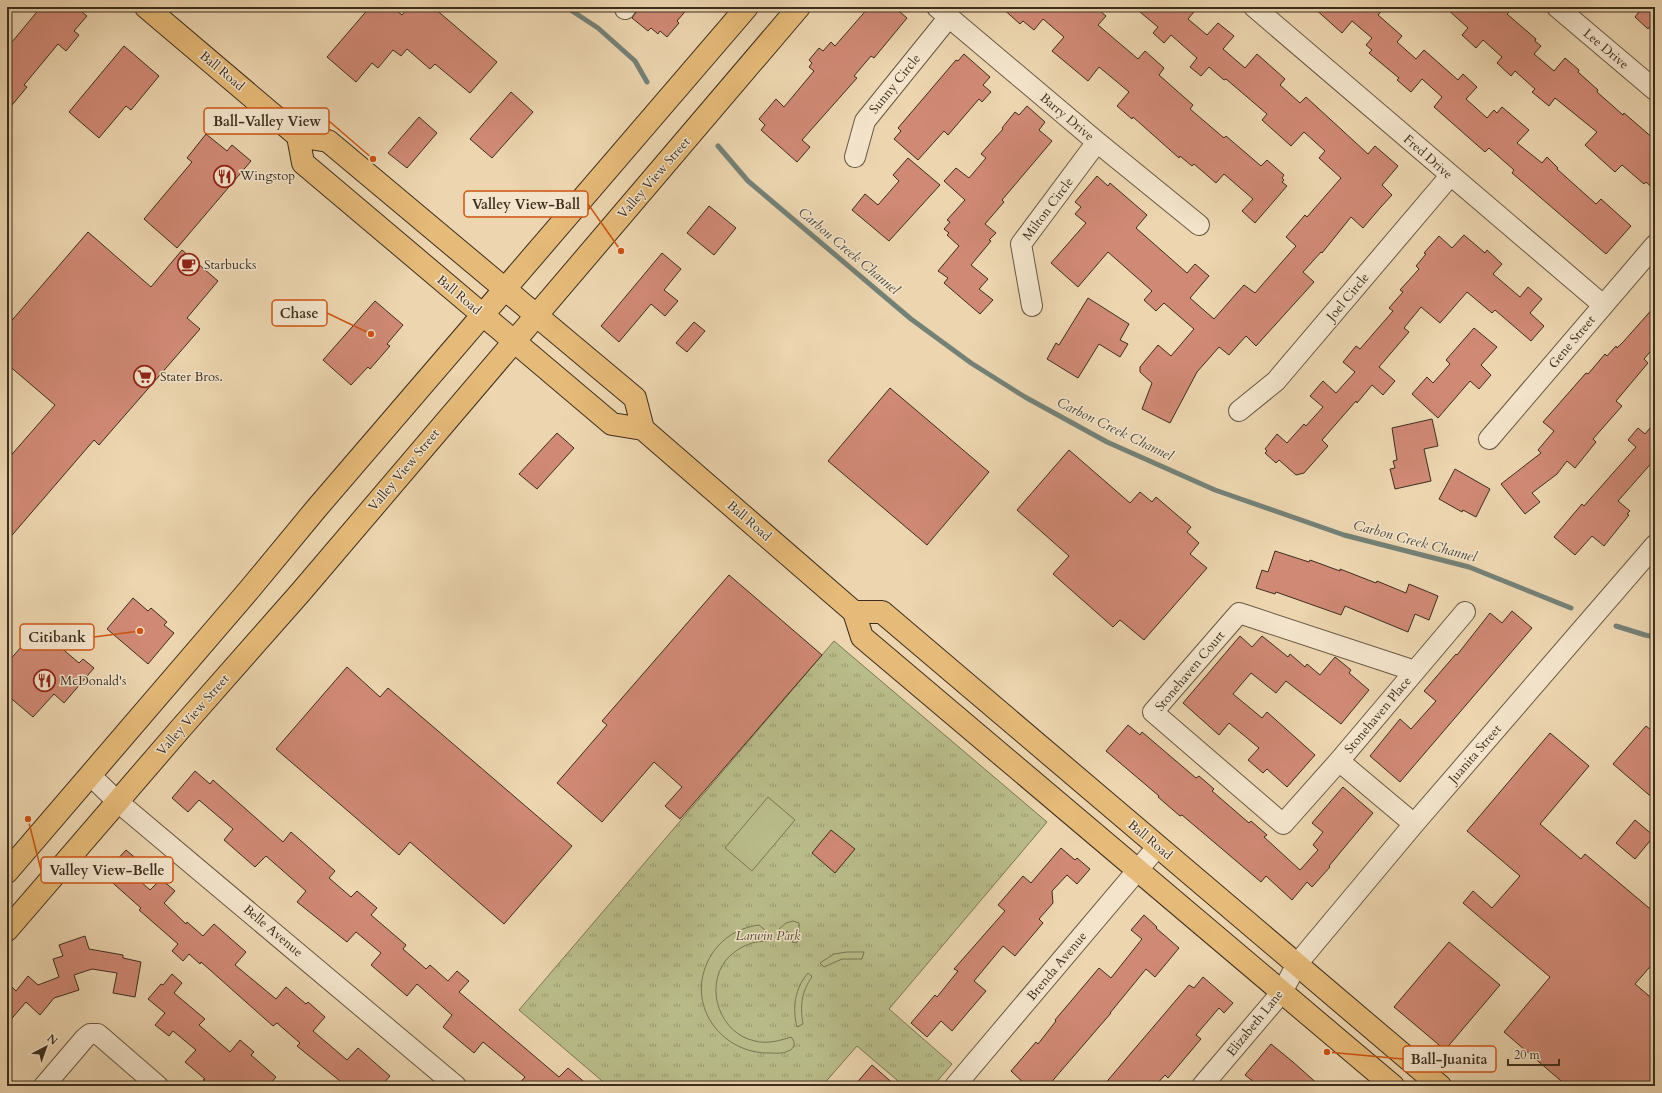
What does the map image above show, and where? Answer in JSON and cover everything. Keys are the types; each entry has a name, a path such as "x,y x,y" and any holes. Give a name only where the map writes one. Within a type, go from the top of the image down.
{"main road":[{"name":"Ball Road","path":"146,7 298,136 303,163 612,424 643,429 854,612 882,612 1440,1086"},
{"path":"7,872 747,7"},
{"name":"Valley View Street","path":"7,930 296,598 799,7"},
{"path":"298,136 328,141 635,398 643,429"},
{"path":"854,612 862,637 1393,1086"}],"street":[{"name":"Fred Drive","path":"1254,7 1450,176 1603,305"},
{"name":"Lee Drive","path":"1557,7 1655,90"},
{"name":"Barry Drive","path":"943,12 1097,142 1199,225"},
{"name":"Sunny Circle","path":"855,157 865,121 943,12"},
{"name":"Milton Circle","path":"1032,306 1021,244 1097,142"},
{"name":"Joel Circle","path":"1239,411 1276,381 1450,176"},
{"name":"Gene Street","path":"1489,439 1655,245"},
{"name":"Juanita Street","path":"1297,964 1414,824 1655,545"},
{"name":"Stonehaven Place","path":"1414,824 1339,761 1465,612"},
{"name":"Stonehaven Court","path":"1339,761 1284,824 1153,712 1239,613 1415,671"},
{"name":"Belle Avenue","path":"90,775 118,802 456,1086"},
{"name":"Brenda Avenue","path":"955,1086 1158,846"},
{"name":"Elizabeth Lane","path":"1209,1083 1282,992 1297,964"},
{"path":"44,1086 90,1034 98,1034 158,1086"}],"green space":[{"name":"Larwin Park","path":"834,641 1047,822 889,1009 952,1064 933,1086 904,1086 857,1046 822,1086 608,1086 519,1010"},
{"path":"768,797 795,820 752,871 725,848"},
{"path":"793,921 799,923 799,940 796,943 792,942 795,939 787,931 784,935 778,930 786,923"},
{"path":"759,925 771,935 772,939 769,941 748,944 740,948 726,960 719,971 716,983 716,996 719,1008 725,1020 743,1037 755,1041 768,1042 791,1037 794,1041 794,1045 792,1049 784,1053 753,1051 738,1046 724,1037 713,1025 706,1012 702,996 702,980 707,963 716,948 735,933 743,929"},
{"path":"864,952 862,959 842,959 824,967 820,963 834,954"},
{"path":"808,973 812,977 808,983 802,1000 803,1024 797,1027 795,1006 797,992"}],"building":[{"path":"41,7 76,7 87,16 74,31 79,35 66,51 58,44 24,85 27,87 7,111 7,48"},
{"path":"370,7 392,7 402,15 409,7 433,7 497,62 470,93 435,64 430,69 407,49 401,56 393,50 378,68 372,63 356,82 327,57"},
{"path":"637,7 689,7 677,21 679,23 667,37 660,31 658,34 651,28 648,31 632,18"},
{"path":"869,7 894,7 907,18 874,58 871,56 854,76 857,78 802,140 810,147 797,162 761,130 765,125 759,119 776,99 784,107 814,71 809,67 812,63 809,60 819,48 823,51 831,42 835,46"},
{"path":"1001,7 1095,7 1106,16 1098,25 1138,59 1145,51 1164,68 1159,75 1193,105 1190,109 1224,138 1226,136 1261,166 1267,160 1284,175 1282,178 1284,180 1282,182 1287,186 1255,223 1242,211 1253,199 1224,174 1216,183 1194,164 1192,166 1180,156 1179,158 1133,117 1132,119 1117,106 1129,92 1099,67 1088,81 1052,51 1064,37 1043,19 1034,30 1023,21 1020,24"},
{"path":"1134,7 1198,7 1188,19 1207,35 1218,23 1234,36 1223,49 1245,68 1257,54 1285,79 1280,85 1300,103 1306,97 1368,154 1375,146 1398,166 1382,185 1392,195 1363,228 1351,217 1322,253 1321,252 1303,272 1314,282 1256,346 1246,336 1229,355 1219,347 1197,372 1170,423 1142,409 1152,383 1140,372 1140,367 1158,345 1171,356 1194,329 1164,303 1156,311 1144,300 1152,291 1108,252 1078,287 1051,263 1086,223 1075,214 1081,207 1075,202 1097,176 1108,186 1110,183 1147,215 1136,228 1187,273 1195,264 1209,276 1190,298 1214,319 1244,285 1255,293 1296,246 1286,237 1305,215 1307,217 1341,178 1319,158 1325,151 1304,132 1291,146 1262,120 1267,114 1226,79 1224,80 1209,67 1201,76 1190,67 1197,58 1171,35 1164,43 1153,33 1158,27"},
{"path":"1313,7 1385,7 1378,15 1402,36 1397,42 1416,59 1424,50 1458,80 1463,74 1477,87 1466,99 1487,118 1494,110 1497,113 1502,107 1529,130 1517,143 1542,163 1547,157 1558,168 1557,169 1596,204 1601,199 1631,226 1606,254 1512,173 1514,170 1489,148 1485,152 1434,107 1442,97 1422,79 1411,92 1397,80 1399,78 1369,53 1372,50 1366,45 1372,38 1352,21 1342,33"},
{"path":"1445,7 1514,7 1507,14 1536,39 1535,41 1541,46 1534,54 1554,71 1565,58 1598,90 1597,92 1655,140 1655,190 1646,182 1644,184 1622,165 1615,172 1585,145 1597,132 1555,98 1549,106 1532,92 1535,89 1515,71 1511,76 1497,63 1502,57 1483,40 1476,48 1462,35 1468,28"},
{"path":"1643,7 1655,7 1655,21 1648,29 1635,17"},
{"path":"124,46 159,76 131,110 126,106 99,138 69,112"},
{"path":"964,54 990,77 983,85 991,92 982,102 979,99 948,135 944,131 918,160 894,139 901,131 898,128 956,60 958,61"},
{"path":"511,92 533,112 492,158 470,139"},
{"path":"1027,106 1045,122 1039,130 1052,141 1002,200 1004,202 985,224 996,233 989,240 991,241 971,265 988,279 979,289 993,300 980,314 944,283 948,278 938,271 959,246 947,235 949,233 944,229 950,222 947,220 965,200 944,181 956,168 969,178 986,158 981,154 1003,129 1002,128 1015,112 1019,115"},
{"path":"419,117 437,133 407,168 388,153"},
{"path":"206,134 227,151 232,145 251,161 177,248 144,219 192,162 187,158"},
{"path":"908,158 940,185 889,241 852,210 865,194 878,205 899,181 893,175"},
{"path":"709,206 736,228 714,255 687,233"},
{"path":"88,232 151,287 182,250 218,281 187,318 200,329 99,445 94,440 7,541 7,460 55,405 7,364 7,326"},
{"path":"1464,235 1485,253 1487,250 1502,264 1493,274 1520,297 1528,287 1542,299 1530,313 1544,326 1531,341 1495,310 1492,313 1467,292 1440,323 1421,307 1404,328 1409,332 1379,367 1395,381 1383,395 1372,385 1322,440 1328,446 1304,473 1296,475 1279,460 1276,463 1265,453 1267,451 1265,449 1277,434 1287,443 1304,424 1306,426 1323,407 1310,396 1323,381 1336,393 1355,372 1343,362 1356,346 1360,349 1393,311 1389,308 1403,292 1400,290 1419,269 1416,266 1426,254 1424,253 1439,236 1452,248"},
{"path":"662,253 681,269 664,290 678,301 665,316 651,304 619,342 601,326"},
{"path":"1088,298 1129,324 1120,340 1128,344 1120,357 1099,344 1078,378 1047,359 1056,343 1059,345"},
{"path":"375,301 403,325 387,344 390,346 370,369 368,367 351,385 323,360"},
{"path":"1655,306 1655,346 1644,359 1648,363 1616,401 1622,406 1593,439 1596,442 1575,468 1567,461 1557,474 1532,493 1540,502 1525,514 1501,484 1541,453 1538,450 1554,431 1543,422 1586,373 1588,374 1605,354 1607,356 1616,346 1617,348"},
{"path":"694,322 705,331 687,352 676,343"},
{"path":"1474,328 1497,347 1481,365 1491,375 1479,389 1470,381 1438,418 1412,394 1427,377 1433,383 1450,364 1446,360"},
{"path":"890,388 989,472 927,545 828,461"},
{"path":"1432,419 1438,446 1424,449 1431,481 1395,489 1390,469 1395,468 1393,461 1397,460 1392,428"},
{"path":"1655,422 1655,459 1618,501 1630,511 1627,514 1629,515 1604,546 1592,536 1575,555 1554,537 1582,504 1584,506 1636,447 1628,440 1638,428 1645,434"},
{"path":"557,433 574,448 537,489 519,474"},
{"path":"1069,450 1130,503 1140,492 1152,502 1156,497 1191,527 1187,532 1199,543 1190,554 1207,568 1144,640 1120,620 1113,627 1053,574 1069,556 1017,510"},
{"path":"1455,469 1490,489 1476,517 1463,510 1462,512 1439,499"},
{"path":"1275,551 1309,562 1310,560 1340,571 1340,569 1376,583 1377,581 1406,593 1409,584 1438,596 1429,620 1415,614 1408,632 1345,606 1341,615 1276,592 1275,594 1256,588 1262,570 1268,572"},
{"path":"729,575 822,655 680,819 665,806 682,787 654,762 602,822 557,783 607,725 602,721"},
{"path":"133,598 148,611 151,608 167,622 164,625 174,633 148,664 107,629"},
{"path":"1512,611 1532,628 1400,782 1370,756 1400,719 1411,729 1436,701 1424,691 1456,654 1457,655 1490,613 1502,623"},
{"name":"McDonald's","path":"38,628 79,663 83,659 94,668 64,703 54,694 33,717 7,695 7,663"},
{"path":"1240,636 1252,647 1262,636 1288,657 1290,654 1305,667 1307,664 1320,675 1335,657 1351,670 1349,673 1369,690 1341,724 1286,681 1276,693 1251,673 1233,694 1262,718 1267,712 1315,755 1287,787 1267,769 1263,773 1248,760 1259,748 1229,723 1219,735 1183,703"},
{"path":"347,667 380,697 388,688 572,846 504,924 410,842 399,855 276,749"},
{"path":"1128,725 1140,735 1142,732 1196,778 1199,776 1214,789 1212,791 1249,823 1251,821 1267,835 1264,837 1300,870 1318,850 1313,845 1323,832 1312,823 1343,787 1373,813 1312,887 1307,882 1292,900 1266,876 1261,882 1182,815 1180,816 1106,751"},
{"path":"1646,726 1655,733 1655,800 1613,764"},
{"path":"1550,733 1589,766 1540,824 1581,859 1585,854 1655,913 1655,961 1635,984 1655,1001 1655,1086 1567,1086 1504,1032 1550,977 1463,903 1473,891 1492,908 1520,876 1467,831"},
{"path":"195,771 210,784 213,780 283,842 291,832 335,871 329,878 351,897 357,891 377,908 371,915 406,945 403,949 426,969 430,965 448,981 457,971 469,981 459,992 559,1077 568,1068 589,1086 517,1086 525,1077 483,1042 474,1053 443,1027 452,1015 417,984 407,996 371,965 381,953 356,932 347,942 297,902 306,891 266,856 255,867 224,840 233,829 199,800 188,812 172,798"},
{"path":"1635,820 1654,836 1635,859 1616,843"},
{"path":"831,830 855,849 835,873 812,853"},
{"path":"1061,848 1075,860 1077,858 1090,869 1077,884 1067,875 1052,891 1053,903 1039,919 1043,923 1015,956 1003,946 974,981 986,991 952,1031 941,1021 927,1037 911,1023 935,995 937,997 958,971 954,969 1005,911 998,905 1023,876 1031,883"},
{"path":"126,850 139,861 130,872 150,890 161,879 175,891 164,903 186,924 187,922 203,936 214,924 246,952 235,965 276,999 286,987 306,1004 308,1002 325,1017 313,1031 347,1060 358,1048 390,1076 381,1086 355,1086 349,1081 345,1085 297,1046 300,1043 277,1023 273,1026 201,962 200,964 189,954 183,961 172,951 178,944 139,910 141,908 106,877 117,864 115,862"},
{"path":"1144,915 1157,927 1156,928 1179,948 1155,977 1146,969 1111,1013 1048,1086 1027,1086 1011,1071 1036,1042 1038,1044 1056,1021 1055,1020 1099,968 1111,978 1142,939 1131,930"},
{"path":"85,936 89,949 123,955 123,958 141,962 135,997 113,993 117,973 92,969 74,975 79,990 54,998 40,1015 26,1002 7,1024 7,982 16,991 28,976 38,985 59,977 53,959 63,956 59,945"},
{"path":"1449,942 1500,985 1445,1050 1394,1007"},
{"path":"172,974 182,983 174,993 205,1019 199,1025 230,1052 240,1040 254,1052 251,1055 276,1077 268,1086 210,1086 203,1080 205,1079 185,1062 196,1050 173,1031 169,1036 155,1025 165,1013 148,999"},
{"path":"1203,977 1233,1003 1224,1013 1219,1008 1196,1035 1201,1039 1168,1078 1165,1075 1155,1086 1103,1086 1189,985 1194,988"},
{"path":"1271,1044 1320,1086 1259,1086 1245,1075"},
{"path":"872,1065 896,1086 854,1086"}],"waterway":[{"name":"Carbon Creek Channel","path":"566,7 598,28 635,61 647,82"},
{"name":"Carbon Creek Channel","path":"718,146 748,181 911,319 971,363 1025,397 1107,442 1215,490 1344,535 1469,567 1571,608"},
{"name":"Carbon Creek Channel","path":"1616,626 1655,637"}],"place":[{"name":"Ball-Valley View","path":"373,159"},
{"name":"Wingstop","path":"224,176"},
{"name":"Valley View-Ball","path":"621,251"},
{"name":"Starbucks","path":"189,265"},
{"name":"Chase","path":"371,334"},
{"name":"Stater Bros.","path":"144,377"},
{"name":"Citibank","path":"140,631"},
{"name":"McDonald's","path":"45,681"},
{"name":"Valley View-Belle","path":"28,819"},
{"name":"Ball-Juanita","path":"1327,1052"}]}
